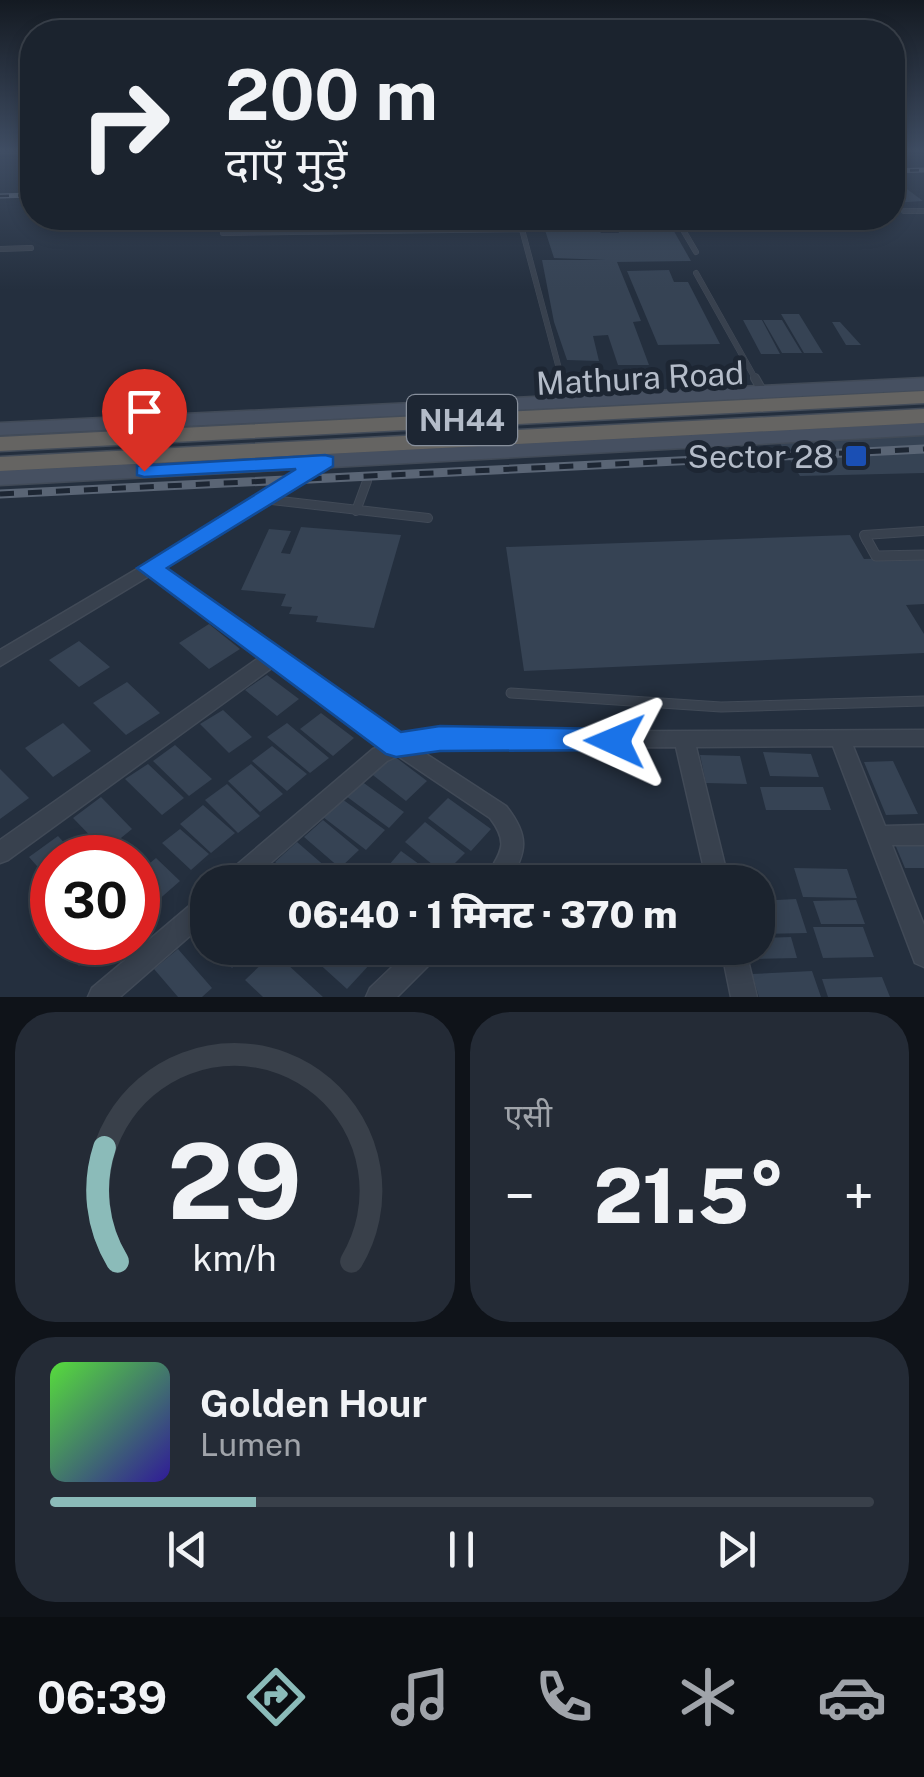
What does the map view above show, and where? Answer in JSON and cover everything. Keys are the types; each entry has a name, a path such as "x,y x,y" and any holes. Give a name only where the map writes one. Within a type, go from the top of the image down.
{"highway":[{"name":"Mathura Road","path":"0,444 924,397"},
{"name":"NH44","path":"0,464 924,416"},
{"path":"249,451 427,456"}],"main road":[{"path":"0,429 924,384"},
{"path":"0,478 924,429"}],"street":[{"path":"0,660 325,462"},
{"path":"149,568 396,745 498,812 511,827 516,844 508,865"},
{"path":"0,854 273,657"},
{"path":"253,865 396,745 440,738 686,742 924,738"},
{"path":"840,740 924,955"},
{"path":"686,742 714,865"},
{"path":"877,836 924,835"},
{"path":"101,997 190,920"},
{"path":"379,997 412,965"},
{"path":"737,965 744,997"}],"lane":[{"path":"223,233 304,230"},
{"path":"523,230 567,401"},
{"path":"683,230 696,252"},
{"path":"0,249 32,248"},
{"path":"696,273 763,392"},
{"path":"356,512 368,481"},
{"path":"263,499 428,518"},
{"path":"924,532 864,535 876,556 924,555"},
{"path":"511,693 721,707 924,701"}],"building":[{"path":"905,198 918,198 923,201 905,202"},
{"path":"545,230 619,233 618,230 673,230 691,261 617,262 641,321 633,322 649,365 618,365 608,335 593,336 599,361 567,360 554,322 542,260 605,260 554,258"},
{"path":"669,270 674,282 688,282 720,344 658,345 627,271"},
{"path":"781,314 799,314 823,353 804,353"},
{"path":"743,320 762,320 780,354 761,354"},
{"path":"763,320 782,320 802,353 782,353"},
{"path":"832,322 840,322 861,345 846,345"},
{"path":"644,375 657,389 617,390 611,376"},
{"name":"Sector 28","path":"924,427 924,473 800,476 778,440"},
{"path":"301,527 401,535 374,628 316,622 318,616 289,614 292,607 281,606 286,594 241,590 269,529 291,531 281,553 290,554"},
{"path":"850,535 864,559 924,557 924,604 906,605 924,634 924,653 524,671 506,547"},
{"path":"209,624 240,649 209,669 179,643"},
{"path":"79,641 110,667 79,687 49,660"},
{"path":"267,675 299,699 277,716 245,690"},
{"path":"127,682 160,713 126,735 93,703"},
{"path":"223,710 252,737 229,753 200,724"},
{"path":"321,713 354,738 333,756 300,729"},
{"path":"63,723 91,751 53,777 25,748"},
{"path":"287,723 329,758 310,773 267,737"},
{"path":"175,745 212,779 189,796 153,761"},
{"path":"272,746 307,774 287,791 252,761"},
{"path":"763,752 811,754 819,777 770,776"},
{"path":"390,753 427,781 406,801 369,772"},
{"path":"700,755 740,756 747,784 706,783"},
{"path":"893,761 918,814 886,815 864,762"},
{"path":"148,764 184,798 162,815 125,779"},
{"path":"251,764 283,794 260,812 228,781"},
{"path":"0,769 29,798 0,819"},
{"path":"361,781 404,812 389,828 346,796"},
{"path":"227,784 260,816 238,833 205,800"},
{"path":"760,787 823,787 831,810 766,810"},
{"path":"101,797 132,829 125,835 89,835 73,818"},
{"path":"448,798 491,829 471,851 428,818"},
{"path":"342,799 385,830 366,850 323,817"},
{"path":"203,805 235,833 211,853 180,824"},
{"path":"323,820 359,850 343,865 337,865 304,837"},
{"path":"425,822 465,853 453,865 433,865 405,842"},
{"path":"180,829 209,854 197,865 190,865 190,869 162,843"},
{"path":"892,837 924,837 924,868 905,868"},
{"path":"297,842 324,865 279,865 275,862"},
{"path":"401,851 420,865 389,865"},
{"path":"160,862 180,881 160,898"},
{"path":"794,868 847,869 857,898 803,897"},
{"path":"796,899 807,933 775,934 775,900"},
{"path":"856,900 865,924 821,924 813,901"},
{"path":"813,927 863,927 874,957 823,958"},
{"path":"775,937 791,937 797,958 775,958"},
{"path":"178,949 212,988 202,997 178,997 154,969"},
{"path":"261,965 288,965 323,997 263,997 245,980"},
{"path":"321,965 369,965 347,989"},
{"path":"812,971 821,997 759,997 752,974"},
{"path":"882,977 890,997 828,997 822,979"}],"railway":[{"path":"0,494 924,449"}],"place":[{"name":"Sector 28","path":"856,456"}],"route":[{"path":"144,471 325,462 149,568 396,745 440,738 615,741"}]}
